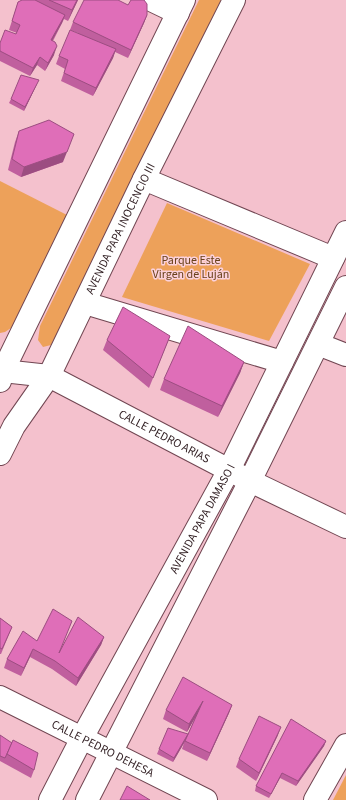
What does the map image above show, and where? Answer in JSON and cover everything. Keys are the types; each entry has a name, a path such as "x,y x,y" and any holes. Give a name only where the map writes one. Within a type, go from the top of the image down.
{"street":[{"path":"1,373 181,7 151,0"},
{"name":"AVENIDA PAPA INOCENCIO III","path":"0,454 14,426 49,376 144,180 234,0"},
{"path":"144,180 333,258"},
{"name":"AVENIDA PAPA DAMASO I","path":"50,800 82,738 229,470 346,232"},
{"name":"AVENIDA PAPA DAMASO I","path":"87,800 250,481 346,288"},
{"path":"85,303 282,362"},
{"path":"318,344 346,355"},
{"name":"CALLE PEDRO ARIAS","path":"1,373 49,376 250,481 346,527"},
{"name":"CALLE PEDRO DEHESA","path":"0,697 206,800"},
{"path":"315,800 346,744"}],"green space":[{"path":"199,0 221,0 58,332 51,345 43,347 38,340 40,326"},
{"path":"0,181 69,216 14,326 5,332 0,333"},
{"name":"Parque Este Virgen de Luján","path":"167,203 310,264 269,341 122,297"},
{"path":"346,775 346,800 333,800"}],"building":[{"path":"22,0 35,0 65,15 51,40 55,42 57,46 48,63 40,57 33,68 0,51 0,43 5,30 16,34 20,25 12,21 18,2"},
{"path":"49,0 77,0 72,10"},
{"path":"84,0 118,0 128,5 131,0 144,0 147,4 147,15 131,50 73,22"},
{"path":"70,30 116,49 96,88 64,73 68,60 59,56"},
{"path":"21,75 39,80 25,107 11,99"},
{"path":"49,120 74,134 67,152 24,167 12,159 19,131"},
{"path":"123,307 170,336 153,378 107,340"},
{"path":"188,326 244,362 222,406 164,379"},
{"path":"53,609 72,621 59,653 78,617 104,637 78,678 55,661 33,649 24,668 7,659 23,631 37,641"},
{"path":"0,618 12,627 2,649 0,648"},
{"path":"183,677 232,705 210,753 185,741 203,701 189,724 166,710"},
{"path":"259,716 281,727 259,773 239,759"},
{"path":"291,719 326,741 298,781 282,773 271,794 256,786"},
{"path":"168,728 188,734 174,758 159,749"},
{"path":"0,735 12,743 5,758 0,756"},
{"path":"13,740 38,753 34,770 7,754"},
{"path":"127,786 150,800 120,800"}]}
